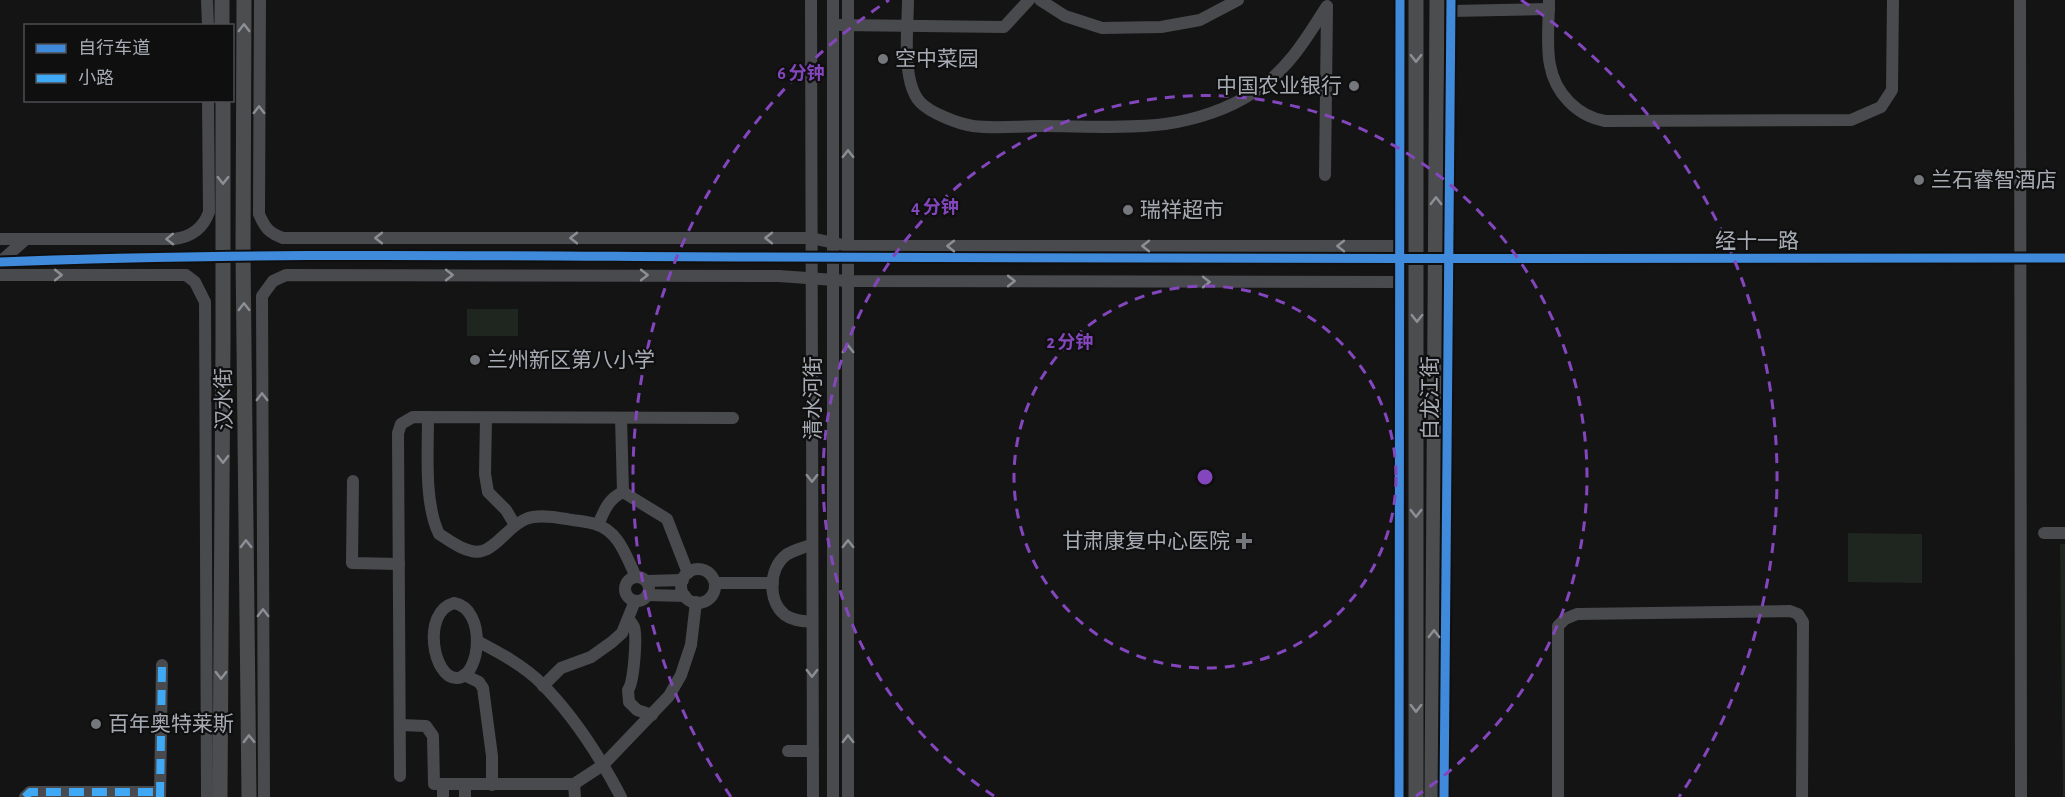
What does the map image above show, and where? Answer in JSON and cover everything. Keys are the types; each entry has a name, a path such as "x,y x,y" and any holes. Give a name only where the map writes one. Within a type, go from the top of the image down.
{"main road":[{"path":"222,0 222,24"},
{"name":"汉水街","path":"244,0 243,255 249,797"},
{"name":"白龙江街","path":"1416,0 1416,797"},
{"name":"白龙江街","path":"1432,797 1442,260 1437,0"},
{"name":"汉水街","path":"220,797 224,342 223,102"},
{"path":"224,342 244,341"}],"street":[{"path":"207,0 208,24"},
{"path":"260,0 259,214 264,227 270,234 283,238 811,238 833,242 848,251"},
{"path":"811,0 813,797"},
{"name":"清水河街","path":"833,0 833,797"},
{"path":"848,0 848,797"},
{"path":"908,0 908,77 912,90 930,111 973,126 1164,124 1192,118 1227,106 1255,92 1296,55 1327,3"},
{"path":"833,26 1004,27 1029,0"},
{"path":"1040,0 1065,16 1102,28 1161,27 1200,20 1238,0"},
{"path":"1451,5 1549,5 1550,64 1556,85 1568,102 1591,119 1605,121 1851,120 1881,107 1892,90 1893,0"},
{"path":"2020,0 2021,797"},
{"path":"1325,175 1327,3"},
{"name":"白龙江街","path":"1444,797 1446,732 1442,260 1451,5"},
{"path":"0,240 180,238 198,230 209,213 208,102"},
{"path":"243,134 259,156"},
{"path":"209,153 223,135"},
{"path":"108,238 130,257"},
{"path":"334,238 361,255"},
{"path":"588,255 625,238"},
{"path":"717,238 742,256"},
{"path":"0,262 26,239"},
{"path":"0,262 224,255 832,257 848,251 1400,246"},
{"name":"经十一路","path":"848,251 1442,260 2065,258"},
{"path":"327,255 356,275"},
{"path":"713,256 741,276"},
{"path":"0,275 186,275 195,282 205,302 207,797"},
{"path":"264,797 262,296 273,281 286,275 741,276 848,281 1400,282"},
{"path":"244,378 262,354"},
{"path":"205,364 223,364"},
{"path":"400,776 399,430 401,424 409,418 733,418"},
{"path":"428,418 431,509 439,534 475,552 484,551 528,517 558,517 598,525 608,530 617,539 641,579 649,588 648,595 642,600 634,601 628,597 625,590 629,580 641,579 686,576 696,569 705,570 712,575 715,584 712,596 705,601 648,595"},
{"path":"486,418 485,474 488,492 507,510 515,525"},
{"path":"621,418 622,492"},
{"path":"353,481 352,563 399,564"},
{"path":"598,525 606,505 615,495 622,492"},
{"path":"400,725 426,726 433,736 434,784 443,791 465,791 492,785 574,790 603,765 652,715 669,696 681,675 691,645 691,599 682,588 686,576 667,519 622,492"},
{"path":"2044,533 2065,533"},
{"path":"812,544 787,554 777,564 773,583 776,602 784,614 794,620 812,622"},
{"path":"247,573 263,590"},
{"path":"715,584 773,583"},
{"path":"543,686 561,668 591,657 603,650 622,633 634,601"},
{"path":"454,603 464,607 472,618 478,642 475,656 464,675 458,678 448,676 435,650 433,639 435,627 445,607 454,603"},
{"path":"1558,797 1558,626 1564,618 1576,614 1790,611 1798,614 1803,622 1802,797"},
{"path":"206,617 221,643"},
{"path":"629,619 634,627 634,671 632,685 628,690 629,702 637,710 652,715"},
{"path":"478,642 502,654 543,686 603,765 621,797"},
{"path":"26,797 30,792 160,795 162,665"},
{"path":"464,675 479,682 483,688 492,756 492,785"},
{"path":"1434,711 1446,732"},
{"path":"788,751 813,751"}],"shaded area":[{"path":"467,309 518,309 518,336 467,336"},
{"path":"1848,533 1922,534 1922,583 1848,582"},
{"path":"2060,544 2065,544 2065,797 2063,797"}],"marked path":[{"path":"160,797 162,665"},
{"path":"25,797 30,792 160,792"}],"cycle path":[{"path":"1399,797 1400,0"},
{"path":"1444,797 1451,0"},
{"path":"0,262 374,255 1571,259 2065,258"}],"place":[{"name":"空中菜园","path":"883,59"},
{"name":"中国农业银行","path":"1354,86"},
{"name":"兰石睿智酒店","path":"1919,180"},
{"name":"瑞祥超市","path":"1128,210"},
{"name":"兰州新区第八小学","path":"475,360"},
{"name":"甘肃康复中心医院","path":"1244,541"},
{"name":"百年奥特莱斯","path":"96,724"}]}
